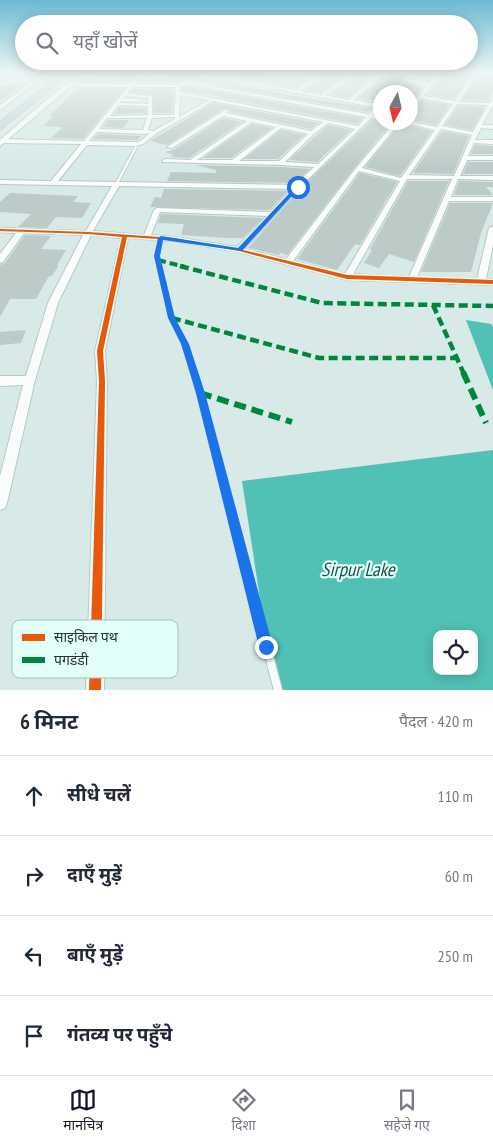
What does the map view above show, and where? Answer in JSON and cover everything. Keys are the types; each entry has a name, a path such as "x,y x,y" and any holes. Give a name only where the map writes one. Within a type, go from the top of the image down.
{"highway":[{"path":"0,118 18,104"},
{"path":"0,127 28,104"}],"street":[{"path":"2,142 44,104"},
{"path":"53,183 117,104"},
{"path":"145,104 150,105 150,116 145,132"},
{"path":"177,118 178,104"},
{"path":"2,142 135,144 204,104"},
{"path":"170,147 240,104"},
{"path":"241,104 328,120 359,128"},
{"path":"307,104 373,117"},
{"path":"429,104 452,108"},
{"path":"347,277 404,178 455,104"},
{"path":"412,280 464,158 491,104"},
{"path":"239,250 298,187 373,113"},
{"path":"222,114 312,133"},
{"path":"106,117 150,116 177,118"},
{"path":"190,162 252,120"},
{"path":"280,163 328,120"},
{"path":"418,124 475,134"},
{"path":"232,163 281,126"},
{"path":"480,126 493,127"},
{"path":"94,130 155,132"},
{"path":"287,263 358,169 391,130"},
{"path":"473,141 493,142"},
{"path":"464,158 493,158"},
{"path":"165,161 280,163 320,166"},
{"path":"358,169 404,178 493,178"},
{"path":"0,182 298,187"},
{"path":"0,503 30,380 53,303 88,233 117,183"},
{"path":"448,199 493,199"},
{"path":"147,236 157,210 273,214"},
{"path":"481,282 493,228"},
{"path":"0,230 147,236 239,250 347,277 493,282"},
{"path":"0,260 22,230"},
{"path":"97,620 102,382 100,352 126,235"},
{"path":"0,381 30,380"}],"lane":[{"path":"117,183 136,147"},
{"path":"161,238 157,256 172,318 185,344 200,393 278,690"}],"water":[{"path":"466,320 491,324 493,327 493,390"},
{"name":"Sirpur Lake","path":"493,450 493,690 274,690 242,481"}],"building":[{"path":"61,104 112,104 83,139 51,138 63,127 43,126 53,117 49,117"},
{"path":"154,104 173,104 172,113 154,113"},
{"path":"211,104 318,123 311,129 230,112 231,110 225,108 167,145 150,141"},
{"path":"255,104 287,104 362,118 357,124"},
{"path":"323,104 347,104 371,108 367,112"},
{"path":"418,104 450,105 436,125 418,122"},
{"path":"458,106 485,107 472,130 445,125"},
{"path":"119,107 146,108 146,113 114,114"},
{"path":"223,118 242,122 189,158 170,157 174,155 165,152 173,150"},
{"path":"108,120 129,120 123,128 103,127"},
{"path":"372,120 373,130 385,130 287,255 248,248 300,189"},
{"path":"252,124 272,128 231,158 203,158"},
{"path":"328,125 351,130 317,162 289,160"},
{"path":"418,127 432,131 400,176 365,167 395,130 418,130"},
{"path":"281,130 304,135 278,159 244,159"},
{"path":"442,131 469,136 453,174 413,173"},
{"path":"98,134 141,136 138,140 93,139"},
{"path":"475,145 493,146 493,154 471,154"},
{"path":"468,162 493,162 493,174 463,174"},
{"path":"196,165 310,169 294,183 167,181 171,172 216,173 216,170"},
{"path":"360,173 397,182 360,245 355,244 337,270 297,259"},
{"path":"408,181 449,181 414,262 389,254 379,268 364,263 372,250 370,249"},
{"path":"459,181 493,182 493,187 486,187 493,195 454,195"},
{"path":"164,189 288,191 269,210 150,207 155,197 161,198"},
{"path":"10,193 78,196 73,202 91,203 82,218 56,217 47,228 18,227 31,214 0,212 0,202"},
{"path":"450,203 493,203 481,233 471,272 421,272"},
{"path":"161,214 263,218 243,238 227,238 181,235 184,224 158,223"},
{"path":"25,235 51,236 41,249 66,250 57,265 59,265 52,276 49,276 36,299 10,299 0,317 0,265 5,263"},
{"path":"26,330 21,343 0,345 0,332"}],"marked path":[{"path":"158,260 322,303 493,306"},
{"path":"433,305 486,423"},
{"path":"172,318 319,358 457,358"},
{"path":"200,393 292,422"}],"cycle path":[{"path":"0,230 88,233 174,239 239,250 347,277 493,282"},
{"path":"97,620 102,381 100,351 125,235"},
{"path":"95,678 95,690"}],"route":[{"path":"266,647 200,393 185,344 172,318 157,256 161,238 239,250 298,187"}]}
